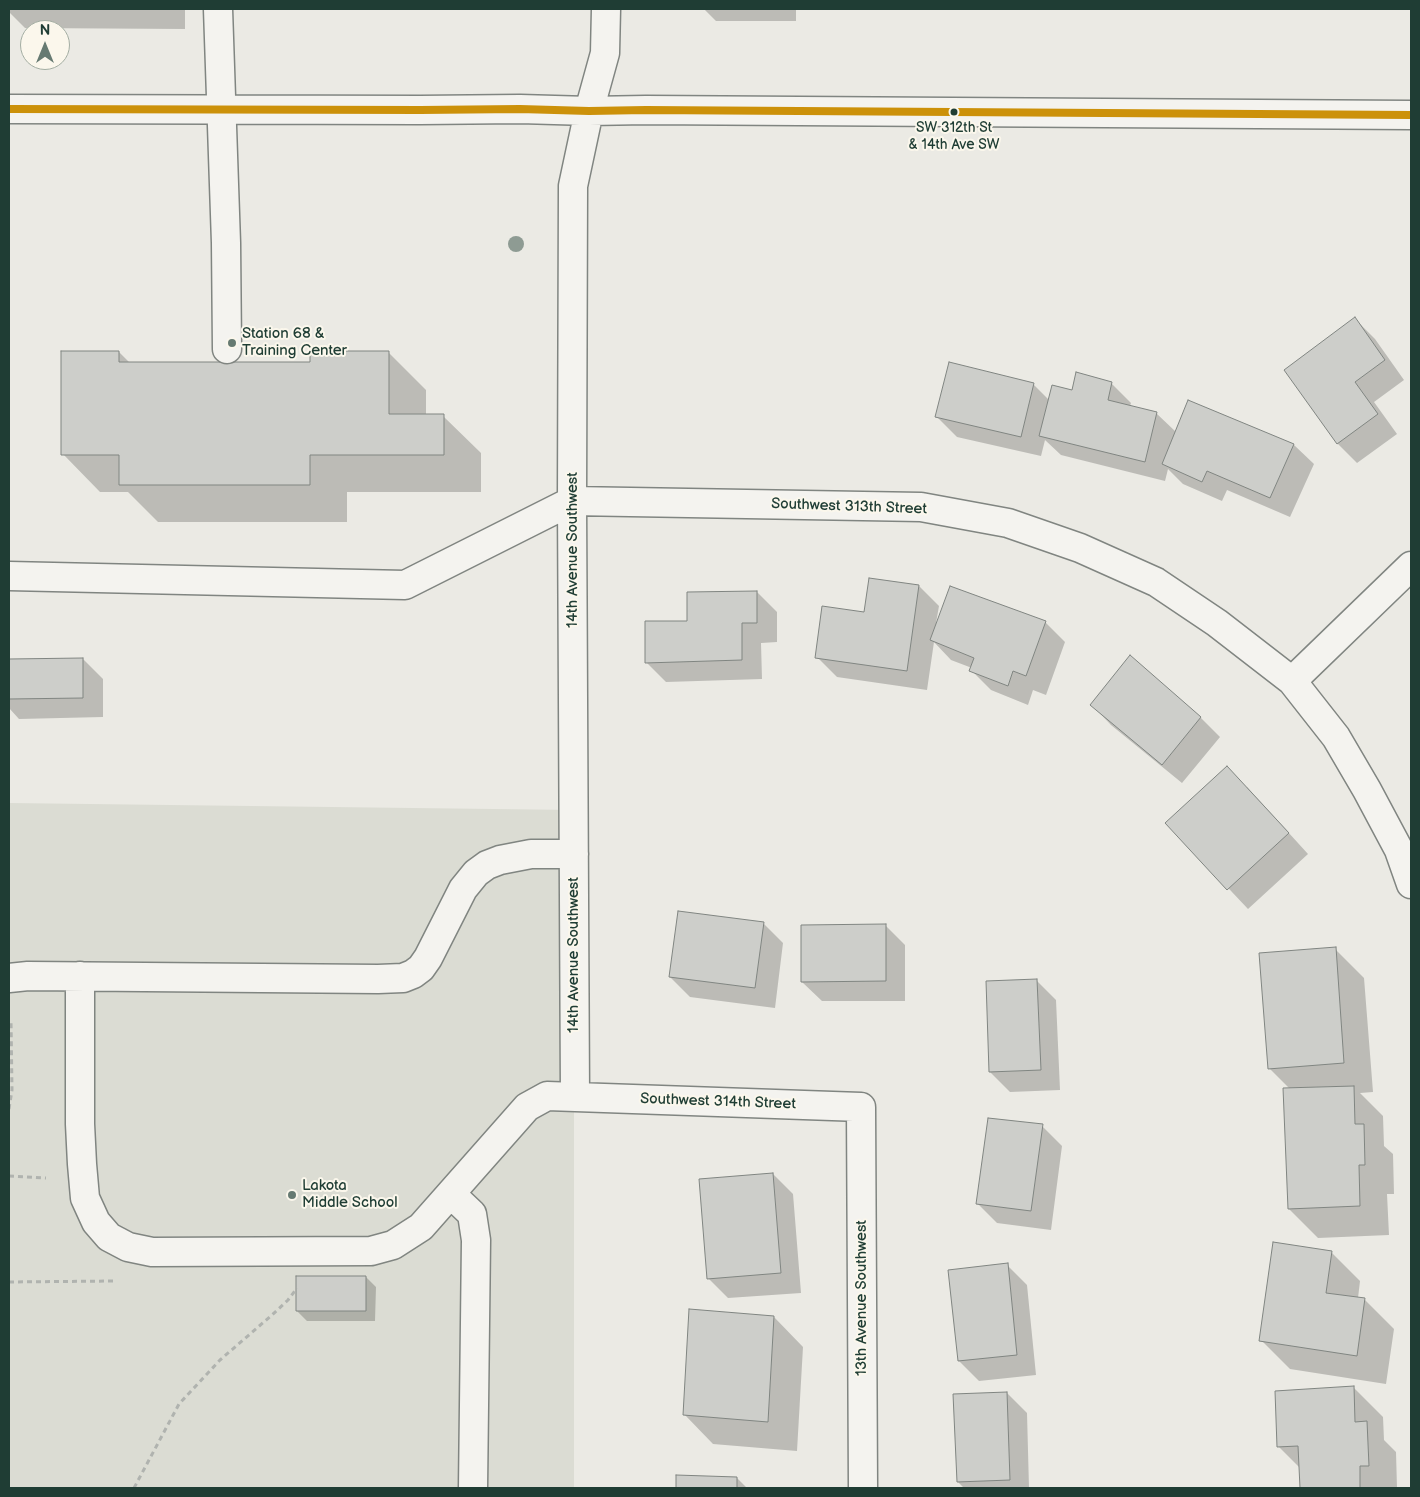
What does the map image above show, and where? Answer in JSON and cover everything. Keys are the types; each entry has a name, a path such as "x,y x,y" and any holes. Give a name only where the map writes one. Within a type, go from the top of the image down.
{"street":[{"path":"218,9 227,349"},
{"name":"14th Avenue Southwest","path":"575,1096 572,501 574,186 589,111 605,53 606,9"},
{"path":"9,109 520,109 589,111 1411,115"},
{"path":"9,576 405,585 572,501"},
{"name":"Southwest 313th Street","path":"572,501 921,508 1008,523 1080,548 1156,582 1217,623 1292,681 1336,737 1363,783 1399,850 1411,884"},
{"path":"1292,681 1411,566"},
{"path":"9,978 80,976 403,978 421,968 463,889 476,873 486,865 500,860 531,854 574,854"},
{"name":"Southwest 314th Street","path":"80,976 80,1124 85,1198 96,1222 110,1237 128,1248 152,1252 371,1251 393,1245 421,1227 527,1107 547,1096 861,1107"},
{"name":"13th Avenue Southwest","path":"861,1107 863,1488"},
{"path":"451,1194 472,1214 476,1240 473,1488"}],"path":[{"path":"9,1109 12,1090 11,1021"},
{"path":"134,1488 179,1404 220,1360 288,1300 298,1286"}],"shaded area":[{"name":"Lakota Middle School","path":"9,803 574,810 574,1488 9,1488"}],"building":[{"path":"1355,317 1385,360 1355,382 1378,414 1337,444 1284,370"},
{"path":"61,351 119,351 119,362 310,362 310,351 389,351 389,414 444,414 444,455 310,455 310,485 119,485 119,455 61,455"},
{"path":"949,362 1034,383 1021,437 935,417"},
{"path":"1076,372 1112,382 1108,400 1157,412 1145,462 1039,436 1052,385 1072,390"},
{"path":"1188,400 1294,444 1270,498 1207,471 1202,482 1162,464"},
{"path":"869,578 919,585 907,671 815,658 822,606 864,612"},
{"path":"950,586 1046,621 1026,676 1013,671 1008,686 969,671 974,658 930,640"},
{"path":"757,591 757,623 742,623 742,660 645,663 645,621 687,621 687,592"},
{"path":"1130,655 1201,717 1162,765 1090,705"},
{"path":"83,658 83,698 9,699 9,659"},
{"path":"1227,766 1289,833 1227,890 1165,823"},
{"path":"678,911 764,922 755,988 669,977"},
{"path":"886,924 886,981 801,982 801,925"},
{"path":"1336,947 1344,1063 1268,1069 1259,953"},
{"path":"1037,979 1041,1070 989,1072 986,981"},
{"path":"1354,1086 1355,1124 1364,1124 1365,1165 1359,1165 1360,1206 1288,1209 1283,1088"},
{"path":"988,1118 1043,1124 1031,1211 976,1204"},
{"path":"773,1173 781,1273 707,1279 699,1179"},
{"path":"1273,1242 1332,1251 1326,1293 1365,1298 1357,1356 1259,1341"},
{"path":"1008,1263 1017,1355 958,1361 948,1270"},
{"path":"296,1276 366,1276 366,1311 296,1311"},
{"path":"689,1309 774,1316 768,1422 683,1415"},
{"path":"1354,1386 1355,1422 1367,1421 1369,1466 1360,1466 1360,1488 1300,1488 1298,1446 1277,1447 1275,1391"},
{"path":"1007,1392 1010,1480 957,1482 953,1394"},
{"path":"676,1475 737,1477 737,1488 676,1488"}],"transit line":[{"path":"9,109 520,109 589,111 1411,115"}],"place":[{"name":"SW 312th St & 14th Ave SW","path":"954,112"},
{"name":"Station 68 & Training Center","path":"232,343"},
{"name":"Lakota Middle School","path":"292,1195"}]}
